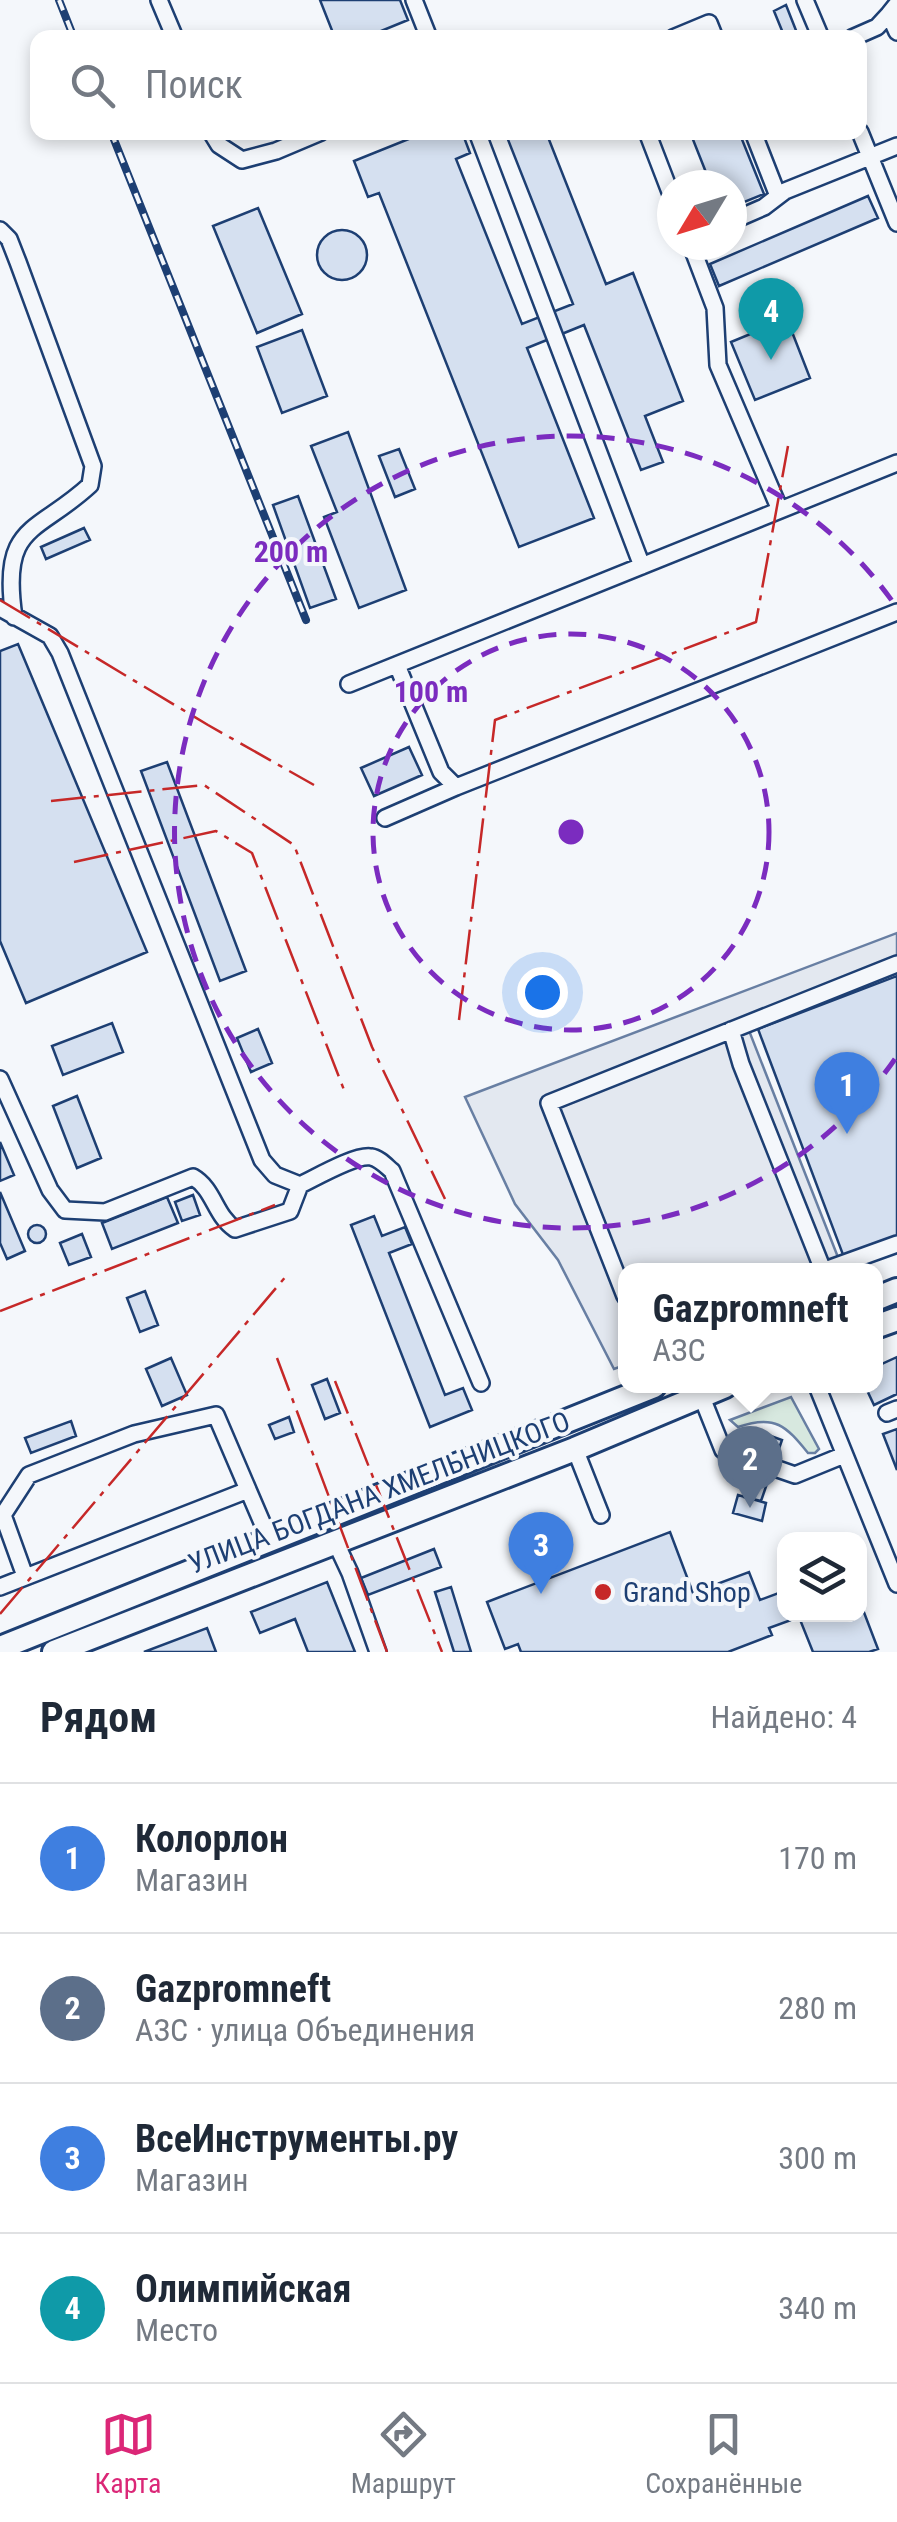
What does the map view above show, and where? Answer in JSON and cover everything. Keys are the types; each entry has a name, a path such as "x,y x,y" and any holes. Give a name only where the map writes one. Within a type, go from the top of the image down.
{"highway":[{"name":"УЛИЦА БОГДАНА ХМЕЛЬНИЦКОГО","path":"0,1648 637,1393"},
{"name":"УЛИЦА БОГДАНА ХМЕЛЬНИЦКОГО","path":"54,1652 575,1448 704,1393"}],"street":[{"path":"159,0 171,30"},
{"path":"414,0 426,30"},
{"path":"805,0 818,30"},
{"path":"893,9 897,32"},
{"path":"867,31 893,9"},
{"path":"692,30 709,23 712,30"},
{"path":"216,140 242,160 302,140"},
{"path":"480,140 642,566"},
{"path":"650,140 662,170"},
{"path":"755,140 778,196"},
{"path":"863,140 897,223"},
{"path":"747,214 778,196 897,146"},
{"path":"0,230 14,250 92,466 90,485 22,532 8,555 4,571 7,612 50,636 60,654 262,1160 275,1176 300,1185 360,1158 371,1157 392,1171 481,1384"},
{"path":"697,260 715,308 718,364 780,510"},
{"path":"348,684 897,463"},
{"path":"385,818 897,612"},
{"path":"397,665 441,772 456,787"},
{"path":"618,1278 549,1102 897,964"},
{"path":"731,1030 821,1263"},
{"path":"0,1079 50,1190 65,1210 105,1212 193,1176 204,1183 224,1220 235,1228 290,1211 300,1185"},
{"path":"844,1263 897,1244"},
{"path":"821,1393 844,1455 890,1545 897,1584"},
{"path":"701,1394 723,1450 795,1476 844,1455"},
{"path":"26,1576 2,1514 30,1475 134,1434 216,1415 270,1542"},
{"path":"575,1448 600,1515"},
{"path":"0,1587 248,1490"},
{"path":"335,1541 378,1652"}],"shaded area":[{"path":"897,933 897,962 746,1023 840,1263 618,1263 618,1368 614,1369 558,1260 515,1204 465,1097"},
{"path":"791,1397 819,1449 815,1453 808,1453 779,1425 761,1422 738,1427 730,1420"}],"building":[{"path":"320,0 400,0 408,20 384,30 332,30"},
{"path":"786,5 796,30 782,30 774,11"},
{"path":"406,140 465,140 470,153 456,159 522,324 573,304 508,140 549,140 606,284 633,273 683,401 645,416 663,462 641,470 584,325 527,348 594,518 519,547 379,193 368,197 354,161"},
{"path":"693,140 742,140 764,194 747,201 747,170 705,170"},
{"path":"868,196 878,218 719,286 710,264 747,260 747,248"},
{"path":"258,208 302,314 257,333 213,226"},
{"path":"342,230 360,237 367,255 360,273 342,280 324,273 317,255 324,237"},
{"path":"787,319 810,378 755,400 731,342"},
{"path":"302,330 327,396 282,413 257,347"},
{"path":"348,432 406,590 359,608 324,517 337,512 311,446"},
{"path":"399,449 415,489 395,497 379,456"},
{"path":"298,496 336,599 310,608 273,505"},
{"path":"84,528 90,540 46,559 41,547"},
{"path":"18,644 147,952 26,1003 0,941 0,651"},
{"path":"409,747 422,775 374,796 361,768"},
{"path":"167,762 246,971 220,981 141,771"},
{"path":"897,976 897,1240 845,1260 758,1029"},
{"path":"112,1023 123,1052 63,1075 52,1046"},
{"path":"258,1029 272,1063 251,1072 237,1038"},
{"path":"77,1096 101,1158 77,1168 53,1106"},
{"path":"0,1142 14,1175 0,1181"},
{"path":"0,1192 25,1251 7,1259 0,1243"},
{"path":"193,1195 200,1215 182,1221 175,1202"},
{"path":"167,1197 178,1223 112,1249 102,1223"},
{"path":"374,1216 382,1236 405,1227 412,1244 389,1253 445,1395 463,1388 472,1410 430,1427 351,1225"},
{"path":"37,1225 46,1234 37,1243 28,1234"},
{"path":"82,1234 91,1257 69,1265 60,1243"},
{"path":"145,1291 158,1325 140,1332 127,1298"},
{"path":"897,1357 897,1394 874,1405 868,1393 883,1393 883,1363"},
{"path":"171,1358 187,1395 162,1406 146,1369"},
{"path":"327,1379 340,1413 325,1419 312,1385"},
{"path":"289,1417 294,1432 275,1439 269,1425"},
{"path":"71,1421 76,1436 31,1453 25,1438"},
{"path":"897,1429 897,1470 883,1434"},
{"path":"765,1434 782,1440 761,1501 744,1497"},
{"path":"738,1495 766,1503 762,1521 733,1513"},
{"name":"Grand Shop","path":"670,1532 693,1593 749,1572 760,1600 777,1594 777,1622 785,1622 769,1628 772,1635 728,1652 521,1652 518,1644 505,1649 487,1602"},
{"path":"434,1549 441,1567 368,1595 361,1578"},
{"path":"327,1582 355,1652 308,1652 295,1619 260,1633 251,1612"},
{"path":"451,1587 471,1652 454,1652 435,1592"},
{"name":"Grand Shop","path":"867,1620 878,1649 869,1652 813,1652 801,1622"},
{"path":"207,1628 216,1652 144,1652"}],"railway":[{"path":"59,0 71,30"},
{"path":"114,140 306,620"}],"power":[{"path":"459,1020 495,720 756,622 788,446"},
{"path":"0,600 314,785"},
{"path":"51,801 204,785 294,845 372,1047 445,1199"},
{"path":"74,862 216,831 252,853 346,1095"},
{"path":"0,1311 275,1205"},
{"path":"0,1614 287,1275"},
{"path":"277,1358 387,1652"},
{"path":"335,1381 442,1652"}],"place":[{"name":"Олимпийская","path":"771,360"},
{"name":"Колорлон","path":"847,1134"},
{"name":"Gazpromneft","path":"750,1508"},
{"name":"Grand Shop","path":"603,1592"},
{"name":"ВсеИнструменты.ру","path":"541,1594"}]}
